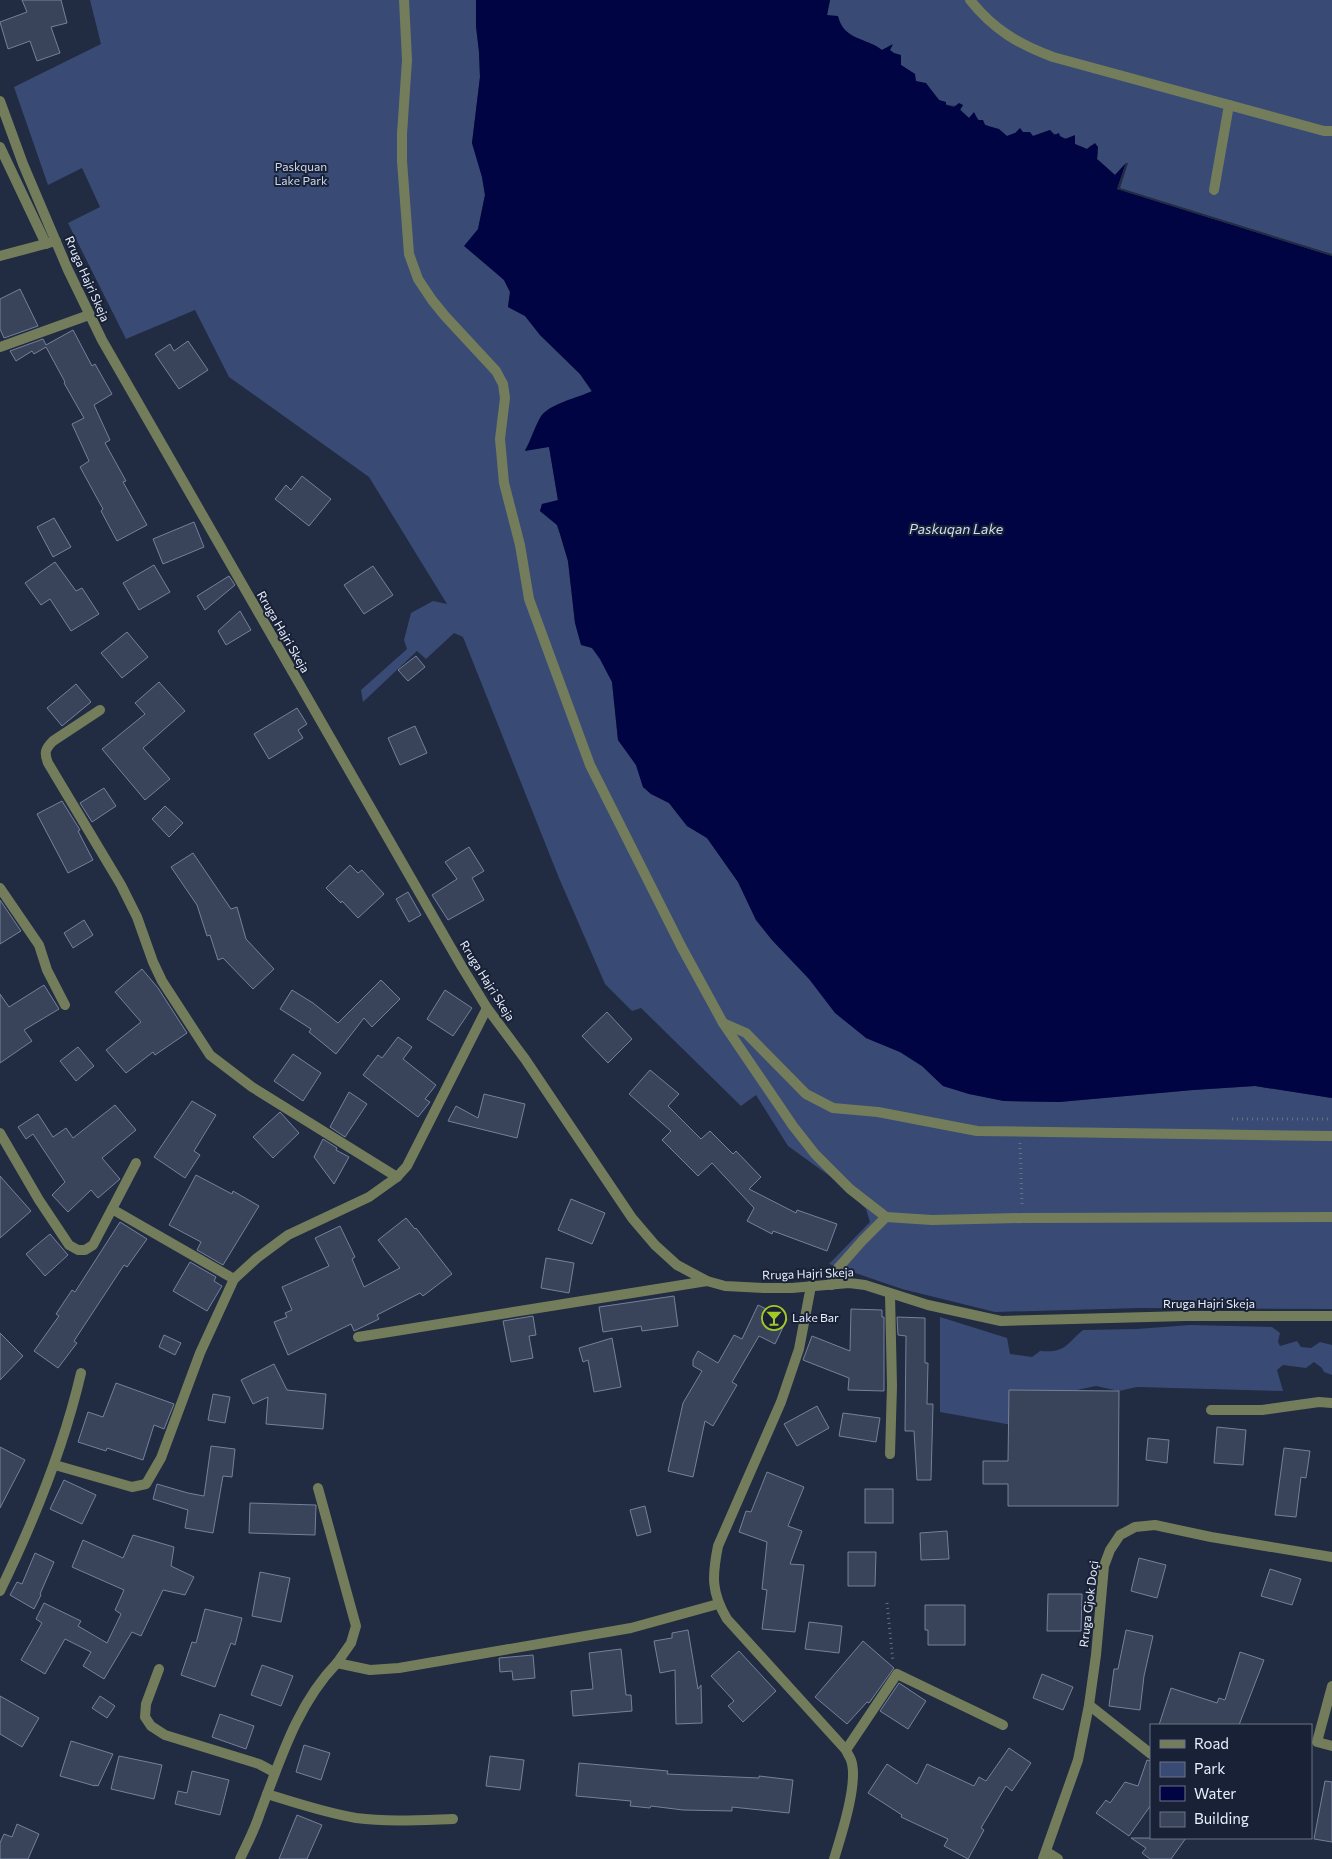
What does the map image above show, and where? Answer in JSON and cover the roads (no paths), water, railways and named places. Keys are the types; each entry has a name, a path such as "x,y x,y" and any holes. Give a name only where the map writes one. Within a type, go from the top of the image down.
{"street":[{"path":"404,0 407,60 402,162 409,254 418,279 432,300 496,371 502,384 505,398 500,439 504,483 520,545 529,599 536,623 594,774 681,946 723,1023 793,1126 815,1154 850,1189 886,1217 932,1220 1332,1217"},
{"path":"970,0 988,20 1025,46 1076,64 1324,131 1332,130"},
{"name":"Rruga Hajri Skeja","path":"0,101 51,243 107,349 251,602 462,967 632,1218 655,1245 677,1265 707,1281 725,1286 782,1288 857,1284 928,1305 1001,1321 1186,1316 1332,1316"},
{"path":"1214,190 1229,105"},
{"path":"0,147 51,243 0,256"},
{"path":"0,348 89,315"},
{"path":"100,710 53,741 46,747 44,754 121,885 137,917 162,981 210,1055 252,1088 397,1177"},
{"path":"0,888 39,946 47,970 65,1006"},
{"path":"55,1465 132,1487 146,1484 161,1458 200,1354 234,1279 288,1235 370,1197 397,1177 407,1166 488,1008"},
{"path":"723,1023 746,1033 806,1094 833,1108 878,1112 977,1131 1332,1136"},
{"path":"0,1133 39,1200 70,1244 78,1250 85,1250 93,1245 136,1162"},
{"path":"112,1209 234,1279"},
{"path":"831,1285 832,1275 886,1217"},
{"path":"358,1338 707,1281"},
{"path":"811,1286 799,1349 780,1402 718,1546 714,1566 714,1589 718,1604 727,1619 846,1750 852,1760 853,1777 834,1859"},
{"path":"890,1294 892,1386 890,1454"},
{"path":"0,1591 26,1537 55,1465 73,1409 81,1373"},
{"path":"1210,1410 1262,1410 1332,1402"},
{"path":"240,1859 260,1815 274,1772 312,1692 337,1663 351,1643 356,1626 318,1488"},
{"name":"Rruga Gjok Doçi","path":"1045,1856 1078,1760 1089,1705 1096,1655 1104,1566 1110,1550 1120,1535 1135,1527 1156,1524 1212,1537 1332,1557"},
{"path":"337,1663 370,1670 399,1668 631,1628 718,1604"},
{"path":"159,1669 146,1704 145,1717 151,1726 165,1735 259,1764 274,1772"},
{"path":"846,1750 897,1674 1003,1724"},
{"path":"1332,1686 1317,1742 1332,1746"},
{"path":"1089,1705 1150,1753"},
{"path":"267,1794 320,1810 357,1818 396,1820 453,1819"},
{"path":"1045,1856 1058,1859"}],"water":[{"name":"Paskuqan Lake","path":"476,0 830,0 827,15 838,16 845,30 850,34 882,50 893,44 890,50 901,55 901,65 915,74 916,81 926,83 939,100 946,102 946,105 954,107 959,103 963,105 960,110 969,118 974,112 978,120 983,120 985,125 999,129 1007,136 1015,133 1020,128 1023,132 1030,132 1033,136 1050,130 1054,135 1059,133 1065,139 1075,135 1075,144 1087,149 1095,143 1098,147 1097,159 1115,175 1126,163 1117,189 1332,256 1332,1098 1255,1086 1059,1102 1004,1101 969,1094 943,1086 922,1066 900,1052 866,1038 835,1013 809,979 756,920 738,882 707,838 687,826 669,803 651,794 643,787 636,765 618,740 612,682 592,648 581,645 575,623 568,561 557,525 540,511 542,504 558,500 549,447 525,451 544,413 556,405 592,391 580,374 540,335 525,316 508,307 510,292 504,280 464,246 478,229 485,195 472,143 480,77"}],"place":[{"name":"Lake Bar","path":"774,1318"}],"park label":[{"name":"Paskquan Lake Park","path":"301,174"}]}
